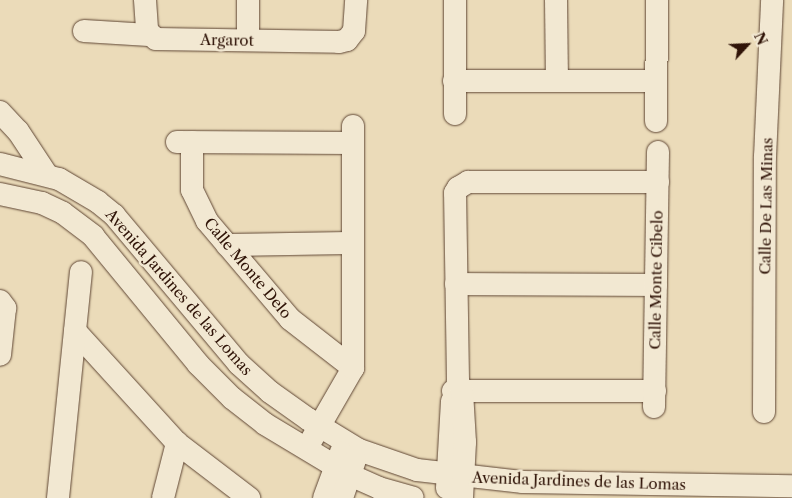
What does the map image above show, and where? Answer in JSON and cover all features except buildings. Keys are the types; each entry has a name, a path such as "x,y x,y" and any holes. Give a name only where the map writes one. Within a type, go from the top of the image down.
{"street":[{"path":"145,0 149,35"},
{"path":"248,0 248,40"},
{"name":"Argarot","path":"84,31 149,35 156,39 342,42 354,31 356,0"},
{"path":"455,114 456,0"},
{"path":"556,0 557,80"},
{"path":"656,121 657,0"},
{"name":"Calle De Las Minas","path":"764,412 765,157 782,30 779,2"},
{"path":"454,81 655,81"},
{"path":"0,112 18,131 48,175"},
{"name":"Calle Monte Delo","path":"349,362 290,319 206,221 194,199 184,142 353,135 352,243"},
{"name":"Calle Monte Cibelo","path":"458,387 655,399 658,152"},
{"name":"Avenida Jardines de las Lomas","path":"0,164 48,175 82,191 114,215 239,364 270,392 314,423 352,446 458,483 523,482 639,491 792,486"},
{"path":"447,498 458,483 455,193 463,184 658,182"},
{"name":"Avenida Jardines de las Lomas","path":"0,194 42,203 63,214 93,236 198,364 232,398 299,446 343,471 379,488 413,498"},
{"path":"93,236 114,215"},
{"path":"227,246 352,243 349,362 299,446"},
{"path":"58,498 81,272"},
{"path":"456,284 656,285"},
{"path":"0,301 5,308 0,355"},
{"path":"75,331 177,443 249,498"},
{"path":"164,498 177,443"},
{"path":"324,498 343,471 352,446"},
{"path":"342,498 343,471"}]}
